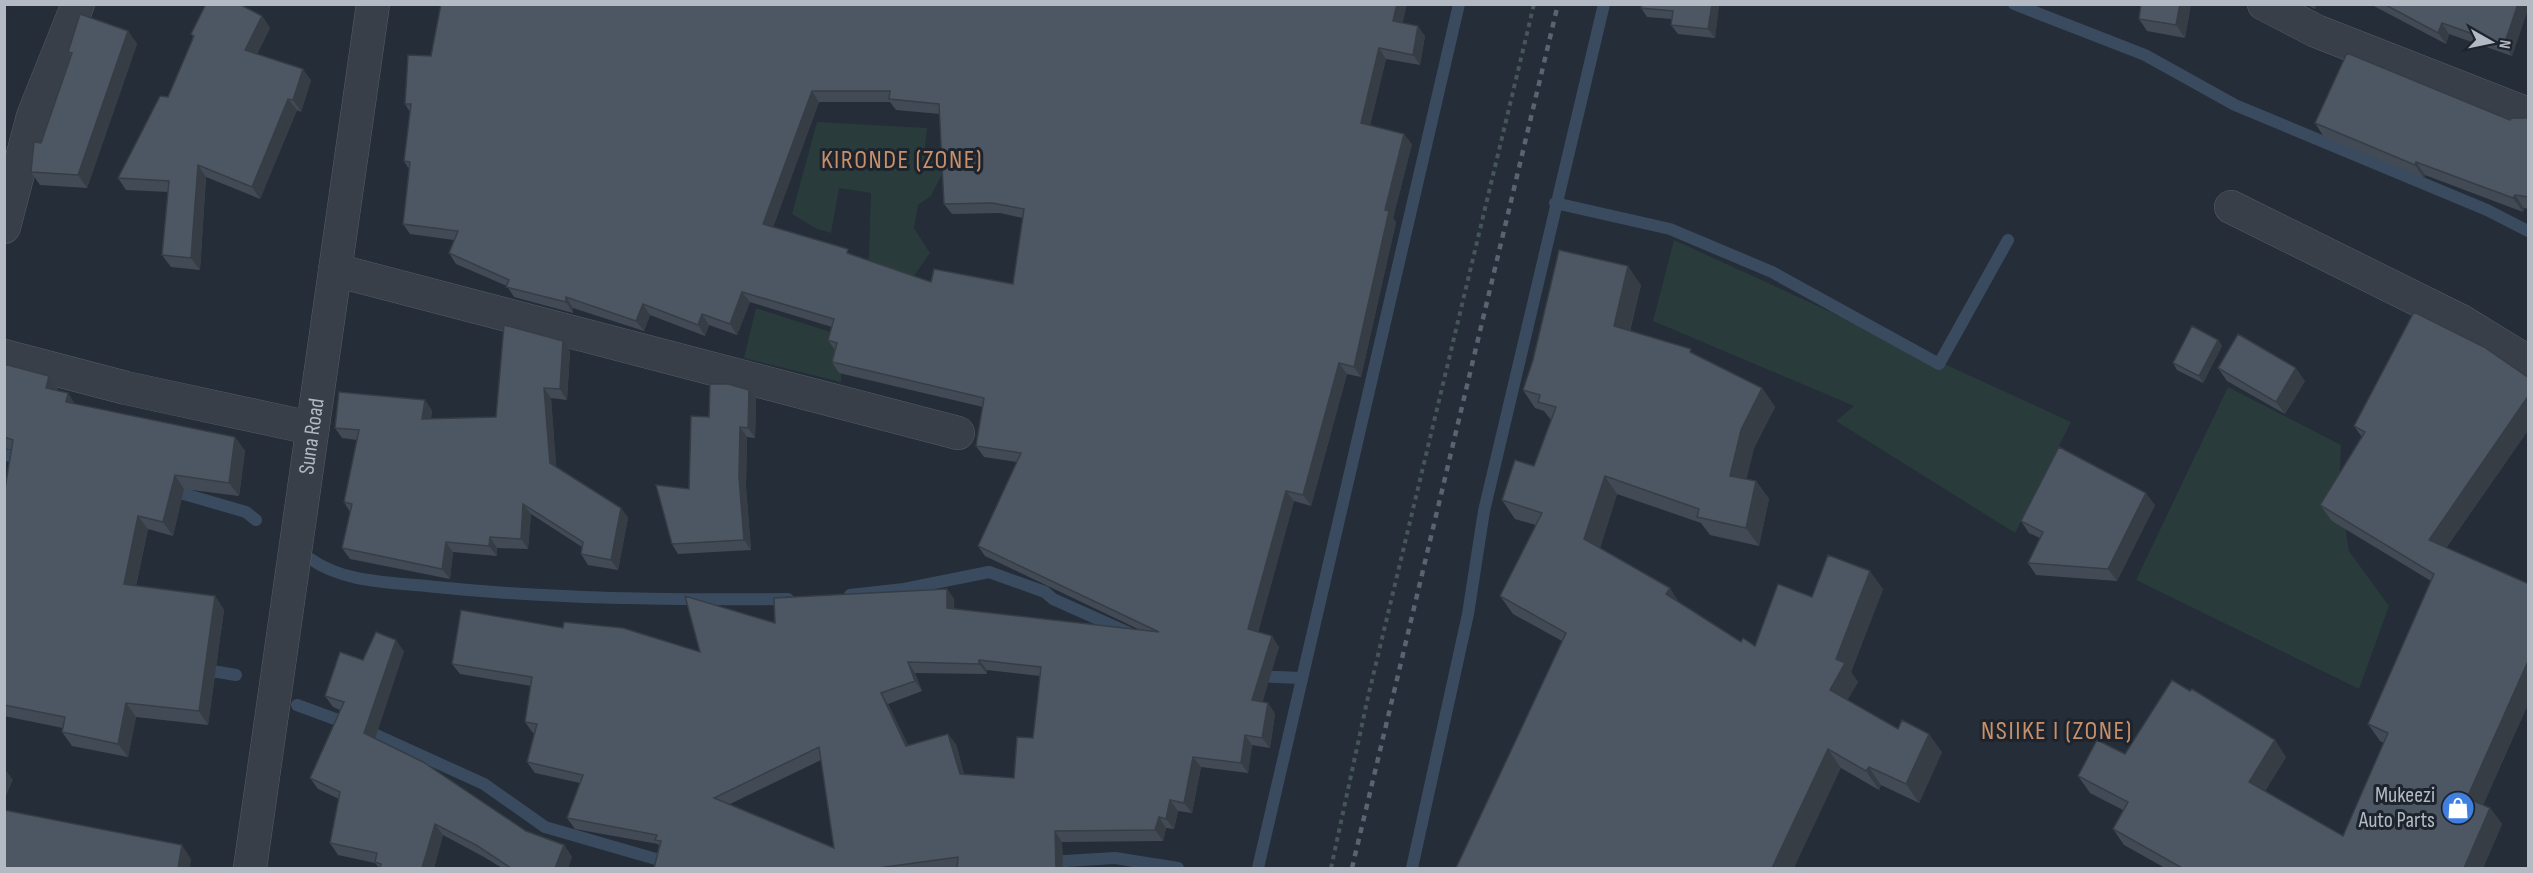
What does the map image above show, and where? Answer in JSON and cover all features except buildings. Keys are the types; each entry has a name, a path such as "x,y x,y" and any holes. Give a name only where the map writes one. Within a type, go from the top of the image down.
{"street":[{"path":"4,227 33,116 78,4"},
{"name":"Suna Road","path":"250,868 373,4"},
{"path":"2264,4 2316,31 2529,114"},
{"path":"2231,207 2461,321 2529,362"},
{"path":"335,270 958,433"},
{"path":"4,356 126,388 311,428"}],"path":[{"path":"1331,868 1368,697 1534,4"}],"shaded area":[{"path":"817,122 927,128 924,156 946,166 931,196 918,205 914,228 930,253 897,300 862,294 869,255 871,193 839,188 831,233 817,229 792,214"},
{"path":"1674,240 2071,422 2015,533 1836,421 1854,406 1653,321"},
{"path":"756,308 843,336 841,382 744,358"},
{"path":"2228,387 2341,445 2339,488 2349,551 2389,606 2359,689 2136,580"}],"waterway":[{"path":"1258,868 1459,4"},
{"path":"1412,868 1468,614 1484,511 1604,4"},
{"path":"2014,4 2145,55 2235,105 2487,210 2528,231"},
{"path":"1555,203 1670,229 1772,272 1939,364 2008,240"},
{"path":"4,455 27,458"},
{"path":"170,490 246,512 256,520"},
{"path":"309,558 323,567 354,577 480,591 612,598 788,599"},
{"path":"850,595 904,589 989,572 1045,592 1053,599 1129,633"},
{"path":"200,669 236,675"},
{"path":"1255,676 1302,678"},
{"path":"297,705 365,730 484,784 545,827 687,868"},
{"path":"1048,862 1115,858 1178,868"}],"railway":[{"path":"1352,868 1558,4"}],"place":[{"name":"Mukeezi Auto Parts","path":"2458,808"}],"district":[{"name":"KIRONDE (ZONE)","path":"902,160"},
{"name":"NSIIKE I (ZONE)","path":"2057,731"}]}
